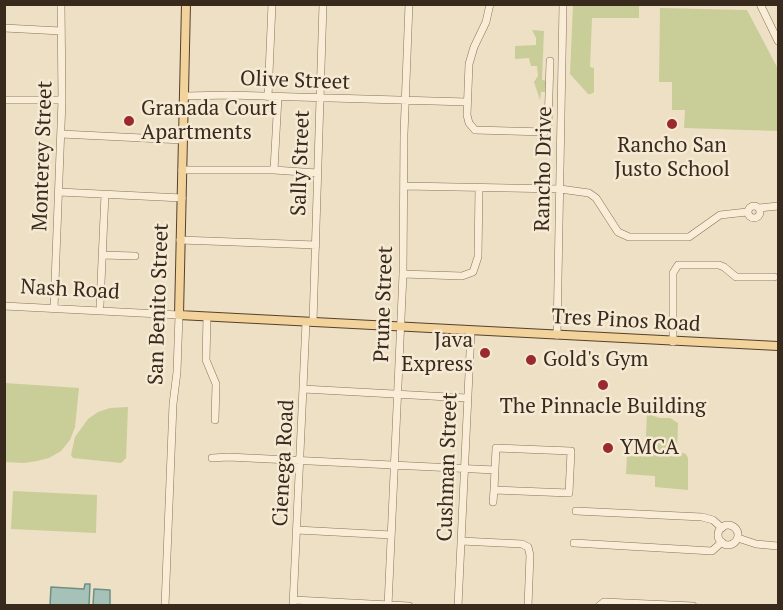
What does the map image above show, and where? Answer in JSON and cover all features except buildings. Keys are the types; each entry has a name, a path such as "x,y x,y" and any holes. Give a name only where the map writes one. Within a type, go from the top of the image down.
{"main road":[{"name":"San Benito Street","path":"179,315 186,4"},
{"name":"Nash Road","path":"179,315 400,327"},
{"name":"Tres Pinos Road","path":"400,327 778,346"}],"street":[{"name":"Monterey Street","path":"54,308 62,134 61,4"},
{"path":"268,97 272,4"},
{"name":"Sally Street","path":"309,322 316,245 323,4"},
{"name":"Prune Street","path":"388,605 403,274 405,100 409,4"},
{"path":"490,4 486,22 470,57 466,115 475,130 545,132 548,126 550,61"},
{"name":"Rancho Drive","path":"557,335 563,4"},
{"path":"760,4 778,41"},
{"path":"4,28 61,31"},
{"path":"549,83 562,84"},
{"name":"Olive Street","path":"185,96 467,102"},
{"path":"274,170 278,97"},
{"path":"4,99 62,100"},
{"path":"62,134 183,140"},
{"path":"182,170 274,170 317,173"},
{"path":"405,186 560,189 585,192 593,195 618,232 629,237 689,237 720,215 747,212 750,217 755,218 759,214 759,208 778,206"},
{"path":"403,274 462,276 474,270 478,257 479,188"},
{"path":"59,192 182,198"},
{"path":"100,305 105,194"},
{"path":"180,240 316,245"},
{"path":"102,255 135,256"},
{"path":"673,342 674,273 678,265 719,265 736,277 774,277"},
{"name":"Nash Road","path":"4,306 179,315"},
{"name":"San Benito Street","path":"165,606 172,404 177,372 179,315"},
{"path":"207,317 206,360 216,384 215,420"},
{"name":"Cienega Road","path":"294,603 303,389 309,322"},
{"name":"Cushman Street","path":"458,606 466,398 471,331"},
{"path":"303,389 466,398"},
{"path":"493,502 496,448 571,451 569,493 494,490"},
{"path":"212,458 495,470"},
{"path":"576,511 702,517 712,520 722,528"},
{"path":"727,525 734,527 738,532 738,538 731,544 722,542 719,534 722,528 727,525"},
{"path":"297,530 391,535"},
{"path":"738,538 756,544 778,546"},
{"path":"461,541 522,544 529,549 528,606"},
{"path":"574,543 712,551 722,542"},
{"path":"294,603 409,606"},
{"path":"602,604 693,606"}],"green space":[{"path":"573,5 639,6 639,18 592,18 590,67 594,68 594,92 591,94 588,94 570,74"},
{"path":"660,8 747,10 778,69 778,131 684,128 685,110 672,110 672,82 659,82"},
{"path":"532,30 544,31 542,80 547,81 547,92 541,92 540,100 534,82 538,76 537,66 531,66 529,58 515,59 515,46 536,45 536,38"},
{"path":"5,383 79,388 75,427 70,440 61,451 49,458 37,461 5,462"},
{"path":"128,407 126,458 121,463 73,458 71,455 75,437 88,419 110,408"},
{"path":"647,413 659,418 670,418 678,423 677,451 686,454 688,458 688,490 655,487 655,476 626,474 627,455 645,455"},
{"path":"13,491 97,495 96,533 11,529"}],"water":[{"path":"85,584 90,584 89,605 50,605 51,587 84,589"},
{"path":"94,589 110,590 110,605 93,605"}],"place":[{"name":"Granada Court Apartments","path":"129,121"},
{"name":"Rancho San Justo School","path":"672,124"},
{"name":"Java Express","path":"485,353"},
{"name":"Gold's Gym","path":"531,360"},
{"name":"The Pinnacle Building","path":"603,385"},
{"name":"YMCA","path":"608,448"}]}
